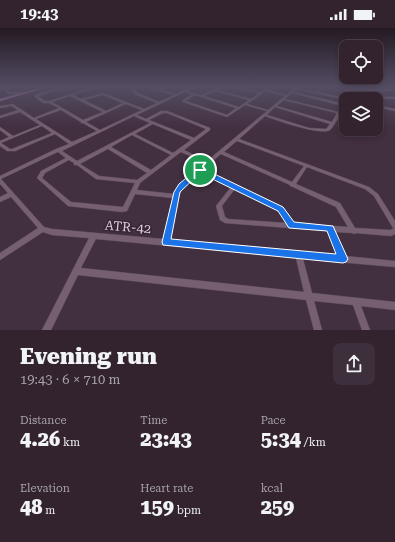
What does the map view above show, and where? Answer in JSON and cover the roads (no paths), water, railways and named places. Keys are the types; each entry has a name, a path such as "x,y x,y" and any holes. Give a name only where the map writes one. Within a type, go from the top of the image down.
{"street":[{"path":"43,101 50,102 99,131"},
{"path":"84,101 106,112"},
{"path":"121,101 144,110"},
{"path":"154,101 159,103"},
{"path":"0,178 163,101"},
{"path":"185,101 184,102 225,116 230,115 249,101"},
{"path":"218,101 239,108"},
{"path":"166,242 176,196 181,186 280,101"},
{"path":"264,115 311,130 328,130 339,113 311,101"},
{"path":"328,101 339,104"},
{"path":"82,122 126,103"},
{"path":"245,104 269,111"},
{"path":"0,107 12,105 19,111 72,144"},
{"path":"275,106 332,123"},
{"path":"383,107 395,110"},
{"path":"33,119 60,109"},
{"path":"0,117 19,111"},
{"path":"70,158 43,172 39,178 70,204 122,210 127,208 138,182 173,154 209,130 209,128 167,112 162,112 146,120"},
{"path":"134,115 194,140"},
{"path":"76,164 152,123"},
{"path":"42,125 0,143 9,150 13,150 55,133"},
{"path":"0,128 12,137"},
{"path":"132,134 173,154"},
{"path":"236,139 371,190 376,195 395,226"},
{"path":"108,147 150,172"},
{"path":"58,150 98,178 138,182"},
{"path":"180,150 208,163"},
{"path":"220,152 338,205 354,230"},
{"path":"292,185 306,166"},
{"path":"200,170 280,209 292,225"},
{"path":"0,182 42,229 0,257"},
{"path":"234,186 219,206 222,218 227,221 391,234 395,231"},
{"path":"134,192 176,196"},
{"path":"0,200 11,194"},
{"path":"330,228 343,259"},
{"name":"ATR-42","path":"42,229 94,236 395,264"},
{"path":"46,330 94,236"},
{"path":"298,254 318,330"},
{"path":"77,271 395,306"},
{"path":"355,302 366,330"}]}
